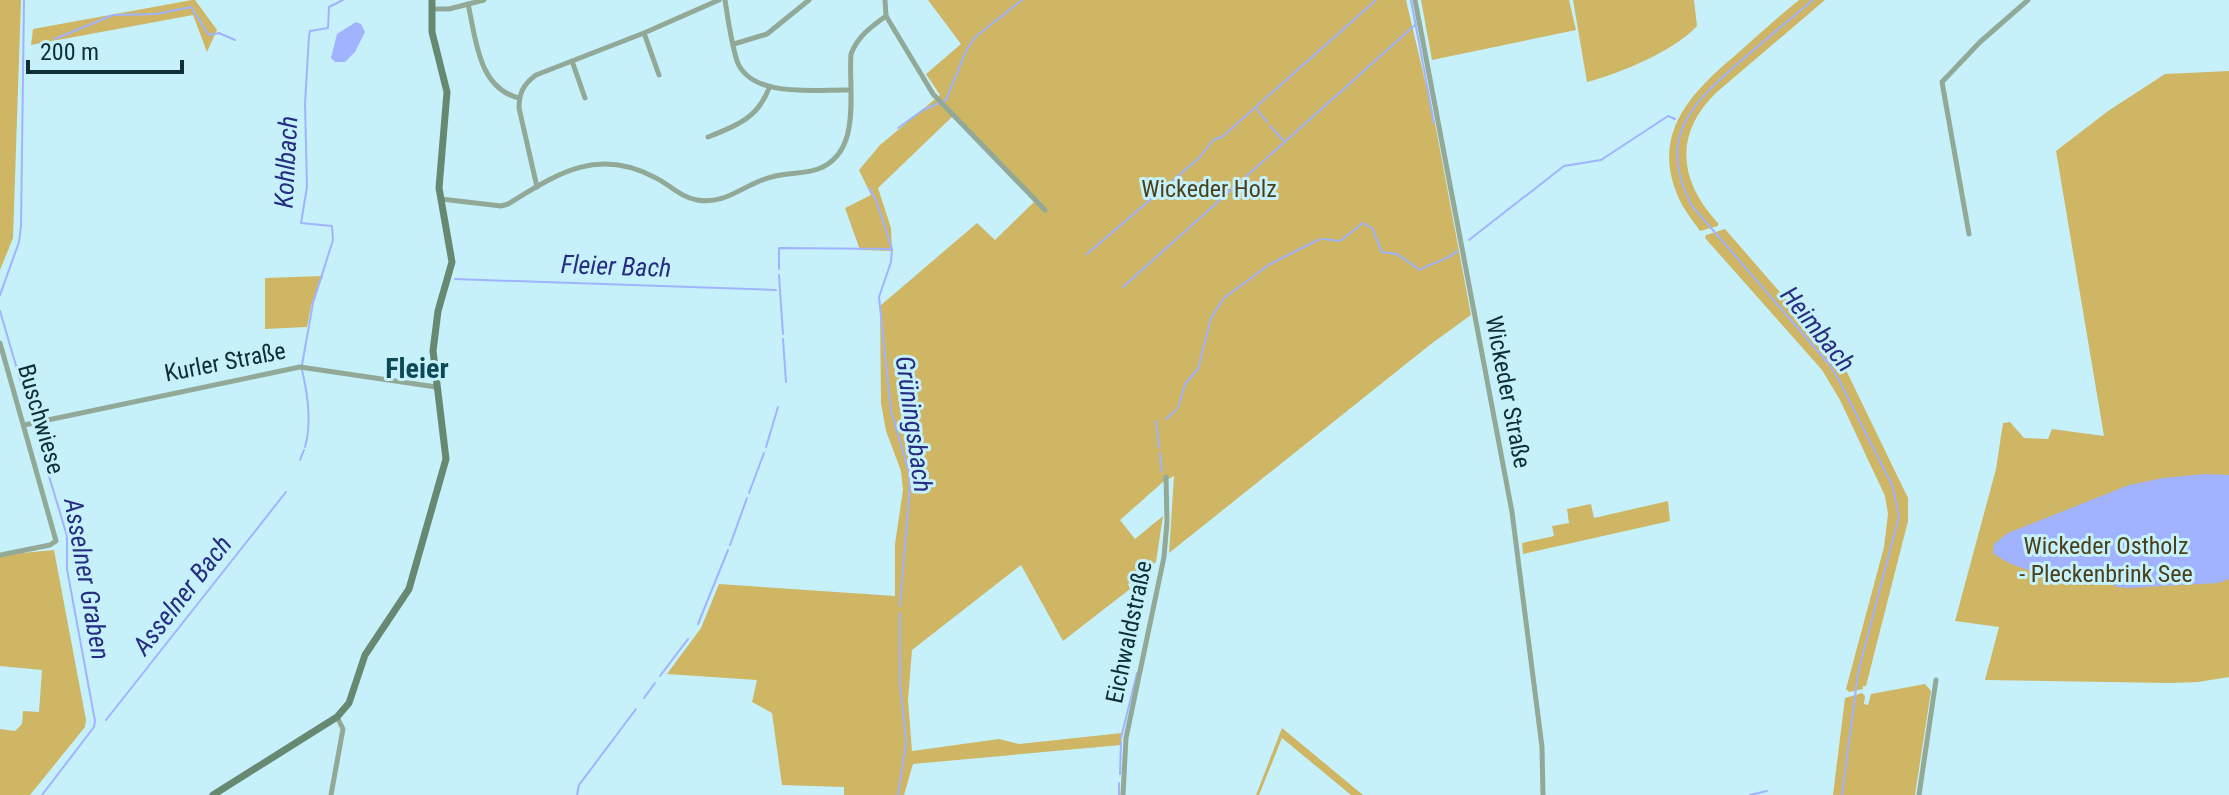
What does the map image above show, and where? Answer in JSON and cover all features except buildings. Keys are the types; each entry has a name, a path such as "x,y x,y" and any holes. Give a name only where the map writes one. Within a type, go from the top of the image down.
{"main road":[{"path":"213,795 337,717 349,703 365,655 405,598 446,459 433,364 434,331 452,262 440,176 447,92 432,32 432,2"}],"street":[{"path":"432,2 449,9 484,0"},
{"path":"537,187 519,98 523,88 536,75 719,0"},
{"path":"725,0 737,60 745,74 769,88 850,90"},
{"path":"734,44 767,34 809,0"},
{"path":"885,0 886,16 937,99 1045,210"},
{"name":"Wickeder Straße","path":"1415,0 1512,512 1542,747 1543,795"},
{"path":"1969,234 1942,82 1980,42 2028,0"},
{"path":"468,4 488,76 498,89 519,98"},
{"path":"441,197 501,206 571,169 610,164 655,177 698,201 725,199 768,177 809,171 830,162 846,141 850,121 851,54 860,37 886,16"},
{"path":"644,33 659,75"},
{"path":"572,61 585,98"},
{"path":"708,137 747,119 756,111 769,88"},
{"name":"Buschwiese","path":"0,343 56,541 39,548 0,555"},
{"name":"Kurler Straße","path":"25,425 300,367 436,387"},
{"name":"Eichwaldstraße","path":"1123,795 1126,738 1164,557 1166,477"},
{"path":"1919,795 1936,680"},
{"path":"331,795 342,726 337,717"}],"green space":[{"path":"0,0 21,0 13,238 0,270"},
{"path":"195,0 217,30 207,52 193,15 31,45 33,29"},
{"name":"Wickeder Holz","path":"928,0 1406,0 1435,123 1471,315 1169,553 1174,476 1163,482 1120,520 1135,539 1163,516 1156,562 1128,584 1130,589 1063,641 1021,565 912,650 908,700 912,751 999,739 1019,744 1122,733 1121,745 913,764 904,795 844,795 844,787 782,785 772,713 752,702 757,680 667,674 701,628 719,584 895,596 895,544 903,490 901,471 886,431 881,403 880,306 977,223 995,240 1037,199 954,115 878,188 891,228 892,251 860,250 845,208 871,195 859,170 880,145 940,95 926,74 961,44"},
{"path":"1421,0 1569,0 1576,30 1432,60"},
{"path":"1573,0 1694,0 1697,26 1675,44 1646,60 1587,82"},
{"path":"1799,0 1825,0 1717,92 1693,124 1686,158 1689,174 1695,191 1718,223 1718,226 1700,231 1679,199 1670,171 1669,151 1673,131 1681,114 1706,82"},
{"name":"Wickeder Ostholz - Pleckenbrink See","path":"2229,71 2229,677 2169,683 1985,680 1999,627 1955,621 1996,469 2003,423 2010,422 2024,438 2048,439 2052,429 2104,436 2056,151 2108,111 2165,74"},
{"path":"1725,229 1844,366 1908,498 1908,521 1863,689 1849,692 1846,689 1884,547 1888,514 1885,496 1840,400 1822,370 1705,238"},
{"path":"323,276 312,302 307,327 265,329 265,278"},
{"path":"1668,501 1670,521 1523,554 1522,543 1554,536 1552,526 1569,523 1567,509 1591,504 1594,518"},
{"path":"54,550 85,727 30,795 0,795 0,729 15,731 22,724 23,711 39,712 42,670 0,666 0,555"},
{"path":"1925,684 1931,691 1915,795 1833,795 1845,698 1862,693 1865,696 1864,704 1868,705 1871,694"},
{"path":"1282,728 1363,795 1351,795 1282,738 1259,795 1256,795"}],"water":[{"path":"356,22 365,32 355,52 345,62 335,62 331,58 337,34"},
{"path":"2204,474 2229,475 2229,579 2218,583 2116,587 2103,575 2085,578 2049,575 2025,569 1993,553 1994,544 2008,533 2129,485"}],"waterway":[{"name":"Asselner Graben","path":"0,295 19,242 21,226 24,0"},
{"name":"Kohlbach","path":"302,365 313,303 333,240 332,226 301,223 307,187 305,104 309,36 310,31 328,28 329,7 343,0"},
{"path":"898,128 923,110 946,100 974,38 1022,0"},
{"path":"1087,254 1200,157 1213,140 1222,137 1376,0"},
{"path":"1411,0 1434,123"},
{"name":"Heimbach","path":"1813,0 1724,76 1694,107 1684,124 1677,160 1692,206 1829,364 1892,485 1899,516 1858,673 1842,795"},
{"path":"55,39 113,15 156,14 191,7 209,35 219,33 235,40"},
{"path":"1123,287 1416,24"},
{"path":"1256,108 1267,122"},
{"path":"1469,240 1564,166 1601,160 1668,116 1675,119"},
{"path":"1270,126 1283,140"},
{"name":"Grüningsbach","path":"869,188 892,249 891,262 879,297 891,411 909,472 900,606"},
{"path":"1323,239 1340,241 1363,223 1372,228 1382,252 1397,254 1420,270 1457,251"},
{"path":"1178,408 1185,384 1198,369 1211,318 1224,298 1270,264 1320,239"},
{"path":"779,269 779,248 891,249"},
{"path":"779,275 783,334"},
{"name":"Fleier Bach","path":"455,279 776,290"},
{"name":"Asselner Graben","path":"0,311 32,420"},
{"path":"783,339 786,382"},
{"name":"Asselner Bach","path":"302,370 308,409 305,447"},
{"path":"766,447 778,407"},
{"path":"1166,419 1176,410"},
{"path":"1156,421 1159,448"},
{"name":"Asselner Graben","path":"34,426 67,536 67,569 95,721 94,727 42,795"},
{"name":"Asselner Bach","path":"300,460 304,450"},
{"path":"749,493 764,453"},
{"path":"1160,453 1162,472"},
{"name":"Asselner Bach","path":"106,720 286,492"},
{"path":"730,545 747,498"},
{"path":"698,624 728,550"},
{"name":"Grüningsbach","path":"898,795 906,742 900,682 900,613"},
{"path":"660,676 688,639"},
{"path":"1121,738 1137,673"},
{"path":"644,698 655,683"},
{"path":"577,795 579,785 636,709"},
{"path":"1120,774 1121,742"},
{"path":"1119,783 1119,795"},
{"path":"1750,795 1767,791"}],"district":[{"name":"Fleier","path":"417,368"}]}
